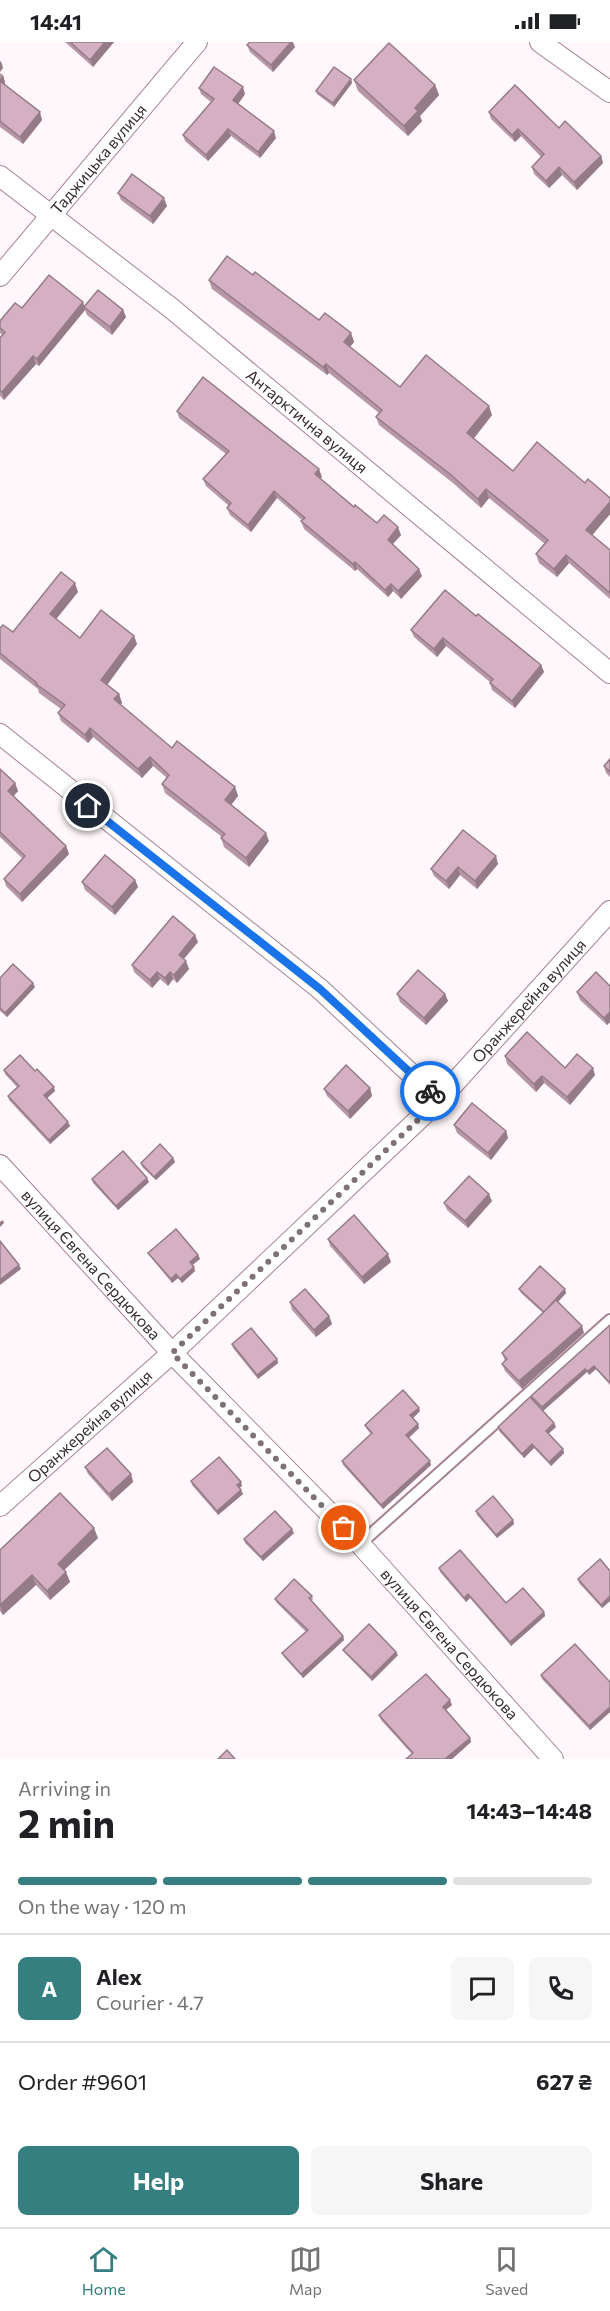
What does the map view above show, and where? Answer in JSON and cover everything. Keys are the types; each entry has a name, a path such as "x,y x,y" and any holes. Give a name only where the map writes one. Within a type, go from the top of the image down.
{"street":[{"name":"Таджицька вулиця","path":"0,276 197,42"},
{"path":"540,42 610,92"},
{"name":"Антарктична вулиця","path":"0,176 171,308 610,672"},
{"path":"0,734 320,989 439,1100"},
{"name":"Оранжерейна вулиця","path":"0,1506 172,1353 439,1100 610,911"},
{"name":"вулиця Євгена Сердюкова","path":"0,1165 172,1353 360,1544 553,1759"}],"lane":[{"path":"360,1544 610,1320"}],"building":[{"path":"70,42 105,42 90,60"},
{"path":"250,42 291,42 271,65 247,45"},
{"path":"389,43 435,85 415,108 418,111 404,126 354,80"},
{"path":"214,67 243,87 233,100 274,131 258,152 228,129 206,155 183,135 214,99 199,88"},
{"path":"334,67 351,79 333,103 316,91"},
{"path":"0,81 40,112 20,137 0,121"},
{"path":"515,85 559,128 565,121 601,156 574,182 559,167 546,181 532,167 544,154 518,129 512,135 489,112"},
{"path":"132,174 164,198 150,216 118,193"},
{"path":"227,256 253,275 255,272 319,320 325,313 351,333 344,342 400,387 426,355 489,406 467,433 513,471 537,442 585,483 588,479 610,498 610,502 586,530 610,550 610,593 566,555 554,569 536,554 548,540 486,489 478,499 450,474 376,417 382,410 326,364 323,367 209,280"},
{"path":"49,275 83,302 37,359 33,356 2,392 0,391 0,338 5,332 0,328 0,321 15,303 22,308"},
{"path":"98,290 123,310 110,327 84,307"},
{"path":"203,377 319,469 315,474 354,507 355,505 377,523 384,515 398,527 388,540 419,569 398,591 391,584 385,590 355,562 353,564 301,521 305,518 274,491 248,525 227,508 231,503 203,479 229,451 177,411"},
{"path":"61,572 75,583 50,614 80,638 101,610 134,636 101,680 119,694 114,699 172,748 177,741 235,787 225,800 266,833 246,858 221,838 225,834 162,784 169,775 150,757 138,769 90,728 85,735 58,713 65,705 0,653 0,628 3,625 13,632"},
{"path":"445,590 541,665 512,701 490,683 493,679 443,638 434,649 411,630"},
{"path":"610,759 610,772 604,766"},
{"path":"0,769 15,783 8,791 66,846 20,894 4,879 25,856 0,832"},
{"path":"463,830 496,856 475,881 458,867 446,881 431,869"},
{"path":"105,855 135,880 112,907 82,882"},
{"path":"173,916 195,935 179,955 186,961 174,975 170,972 165,978 157,972 150,980 132,965"},
{"path":"13,964 33,983 5,1013 0,1008 0,978"},
{"path":"418,970 445,994 424,1018 397,994"},
{"path":"596,972 610,986 610,1012 604,1018 577,992"},
{"path":"527,1032 565,1068 577,1054 593,1068 567,1097 542,1076 534,1084 505,1056"},
{"path":"20,1055 54,1087 44,1095 68,1122 49,1140 8,1096 19,1086 4,1070"},
{"path":"346,1065 370,1088 348,1111 324,1089"},
{"path":"472,1103 506,1131 488,1153 454,1125"},
{"path":"160,1144 173,1158 154,1177 141,1163"},
{"path":"123,1151 147,1178 116,1206 92,1179"},
{"path":"469,1176 489,1194 465,1221 444,1203"},
{"path":"354,1215 388,1254 362,1277 328,1239"},
{"path":"176,1229 198,1255 190,1262 194,1267 180,1279 176,1274 171,1279 148,1253"},
{"path":"0,1241 19,1265 0,1280"},
{"path":"540,1266 565,1289 544,1312 519,1289"},
{"path":"305,1289 329,1316 314,1330 290,1302"},
{"path":"556,1300 582,1326 519,1381 502,1364 507,1359 502,1353"},
{"path":"610,1325 610,1381 594,1366 588,1371 585,1369 542,1407 531,1396"},
{"path":"251,1328 277,1359 257,1375 232,1344"},
{"path":"403,1390 419,1408 410,1415 418,1424 406,1435 430,1461 381,1505 342,1461 372,1433 365,1425"},
{"path":"530,1397 554,1423 546,1431 563,1449 549,1462 532,1444 522,1454 498,1427"},
{"path":"107,1448 131,1474 109,1494 85,1467"},
{"path":"219,1457 241,1482 237,1485 241,1490 217,1511 191,1481"},
{"path":"60,1493 94,1528 58,1564 66,1572 47,1591 32,1575 0,1605 0,1550"},
{"path":"493,1496 513,1520 496,1535 476,1511"},
{"path":"275,1511 292,1529 261,1557 244,1539"},
{"path":"460,1550 506,1603 523,1588 544,1612 510,1642 468,1594 464,1598 439,1568"},
{"path":"600,1559 610,1571 610,1596 601,1605 578,1579"},
{"path":"294,1579 312,1596 309,1598 343,1636 301,1674 282,1653 308,1630 275,1599"},
{"path":"369,1624 396,1652 371,1677 343,1650"},
{"path":"575,1644 610,1682 610,1707 589,1726 541,1675"},
{"path":"426,1674 450,1700 443,1707 470,1738 445,1759 406,1759 413,1753 379,1715"},
{"path":"227,1750 235,1759 218,1759"}],"way so far":[{"path":"344,1528 172,1353 439,1100 430,1091"}],"route":[{"path":"88,806 320,989 430,1091"}]}
